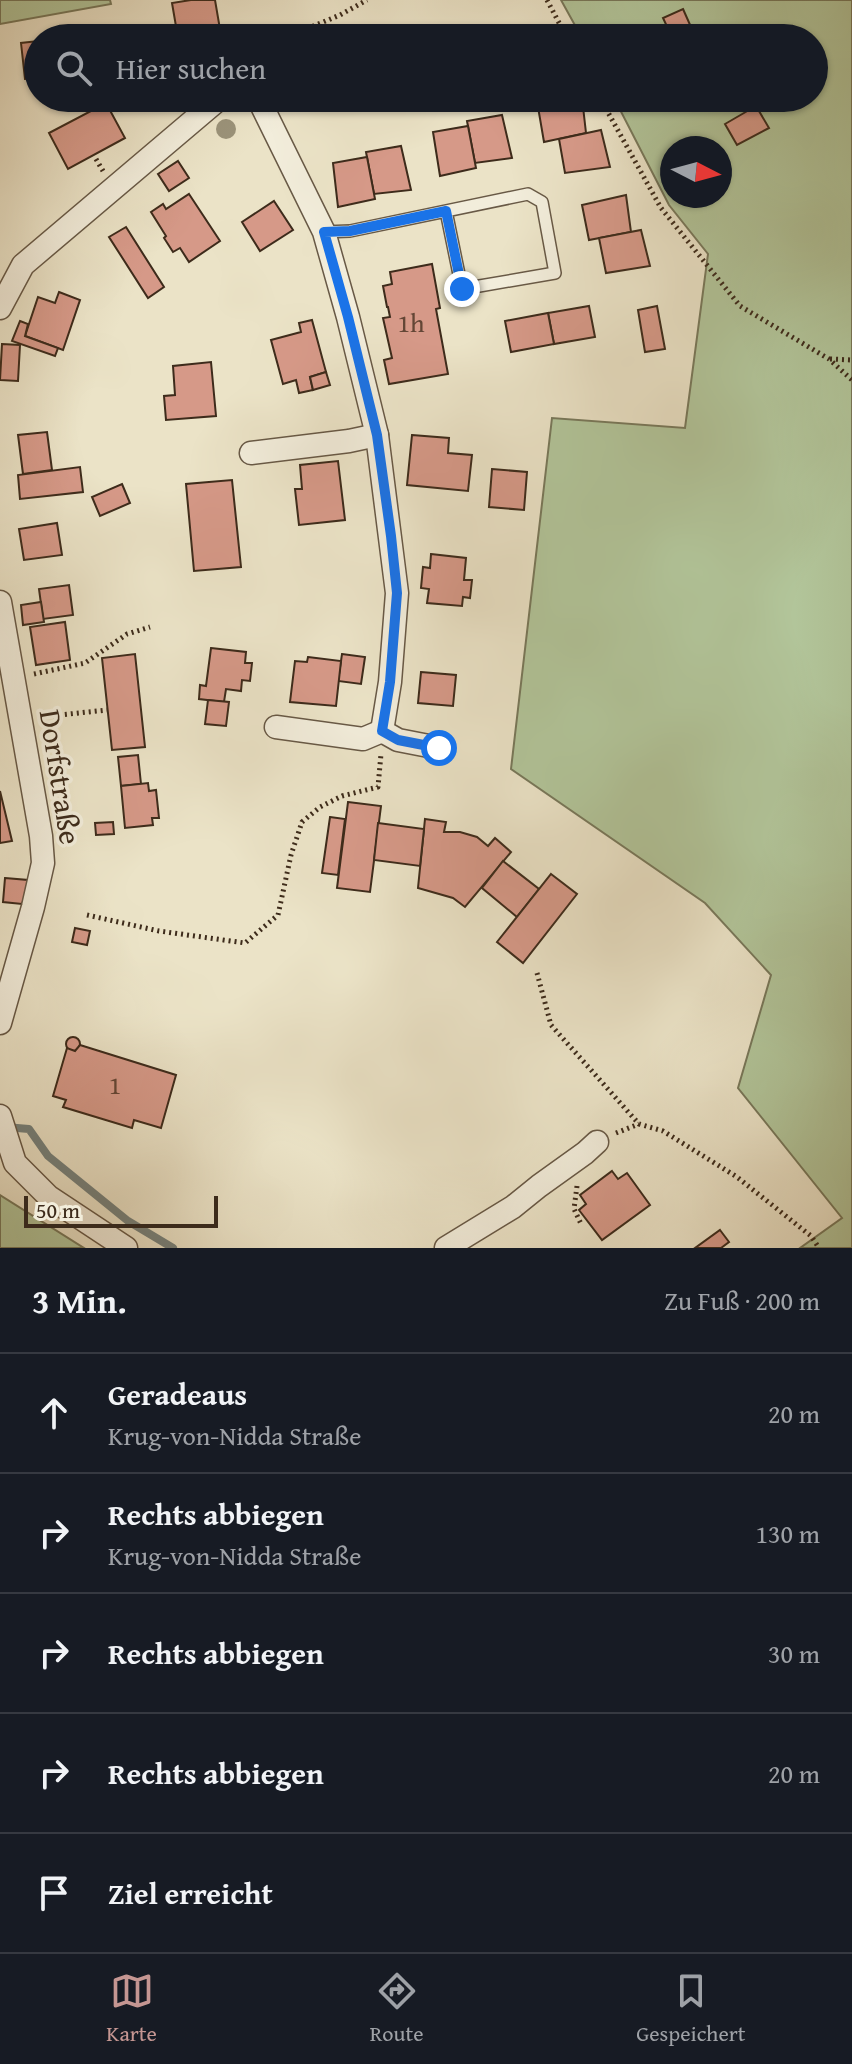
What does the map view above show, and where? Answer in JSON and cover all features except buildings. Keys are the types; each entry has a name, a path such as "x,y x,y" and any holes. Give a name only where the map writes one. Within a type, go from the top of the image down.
{"street":[{"path":"0,308 23,265 203,112"},
{"path":"265,112 324,232 377,435 397,593 390,682 382,731"},
{"path":"251,453 377,435"},
{"name":"Dorfstraße","path":"0,602 7,678 21,720 43,863 0,1023"},
{"path":"276,727 363,739 382,731"},
{"path":"382,731 398,740 439,748"},
{"path":"0,1116 15,1163 49,1197 126,1248"},
{"path":"446,1248 513,1207 597,1142"}],"lane":[{"path":"324,232 350,231 446,211 528,194 542,202 555,273 462,289 446,211"}],"path":[{"path":"318,24 367,0"},
{"path":"547,0 560,24"},
{"path":"608,112 661,208 740,306 829,359 852,380"},
{"path":"829,359 852,360"},
{"path":"7,678 85,663 127,634 150,627"},
{"path":"21,720 107,710"},
{"path":"87,915 159,931 245,943 278,915 291,855 302,822 320,807 342,796 378,787 382,731"},
{"path":"537,973 551,1025 639,1124 663,1131 737,1177 811,1236 819,1248"},
{"path":"578,1181 574,1209 582,1226"}],"green space":[{"path":"0,0 110,0 111,4 0,24"},
{"path":"561,0 852,0 852,1248 800,1248 842,1218 738,1088 771,975 705,903 511,769 552,418 685,428 708,254 671,208 732,208 732,136 660,136 660,187 621,112 828,112 828,24 574,24"},
{"path":"0,1195 84,1248 0,1248"}],"waterway":[{"path":"5,1127 29,1129 48,1156 128,1221 173,1248"}],"route":[{"path":"439,748 398,740 382,731 390,682 397,593 391,536 377,435 324,232 350,231 446,211 462,289"}]}
